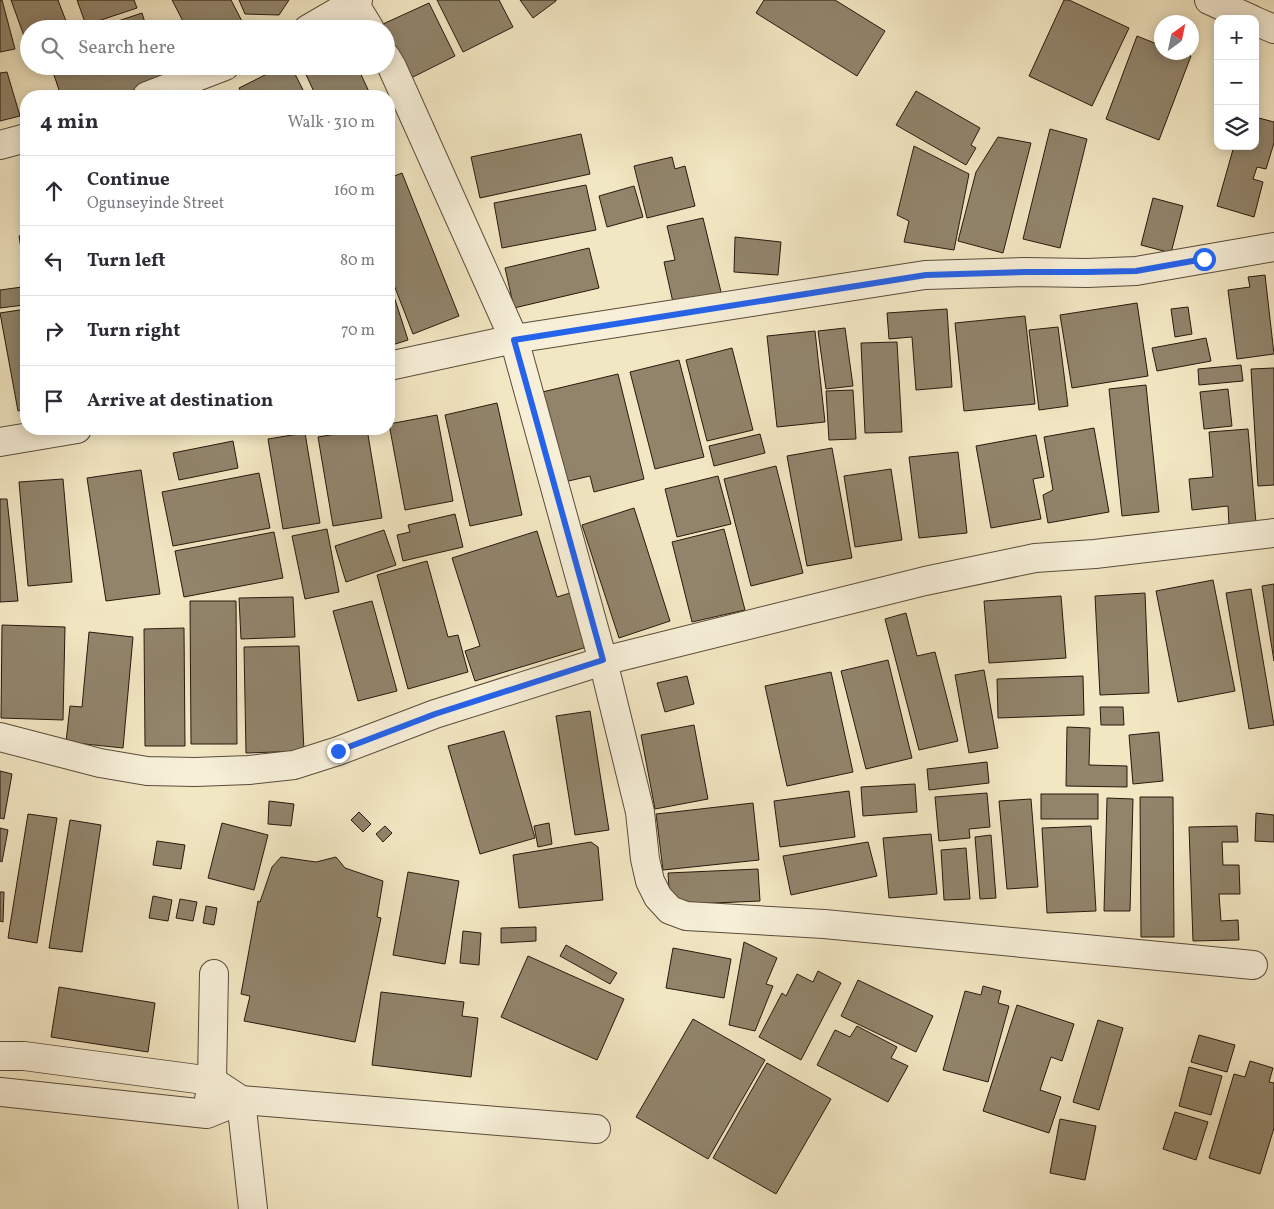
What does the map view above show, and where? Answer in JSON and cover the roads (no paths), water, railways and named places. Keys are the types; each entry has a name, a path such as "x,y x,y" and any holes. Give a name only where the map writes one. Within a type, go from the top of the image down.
{"street":[{"path":"1209,0 1241,15"},
{"path":"323,20 356,1 366,20"},
{"path":"1259,23 1274,29"},
{"path":"395,74 514,340 603,660 640,812 645,859 650,881 658,897 670,910 686,916 824,924 1253,965"},
{"path":"163,90 202,75"},
{"path":"0,145 20,140"},
{"path":"395,365 514,340 926,275 1136,271 1274,247"},
{"path":"0,442 41,435"},
{"path":"0,737 100,763 148,770 195,772 250,770 294,765 338,751 435,714 603,660 926,581 1035,558 1095,554 1274,533"},
{"path":"207,1114 212,1081 214,974"},
{"path":"0,1056 24,1056 212,1081 241,1100"},
{"path":"0,1092 207,1114 241,1100 596,1129"},
{"path":"241,1100 253,1209"}]}
